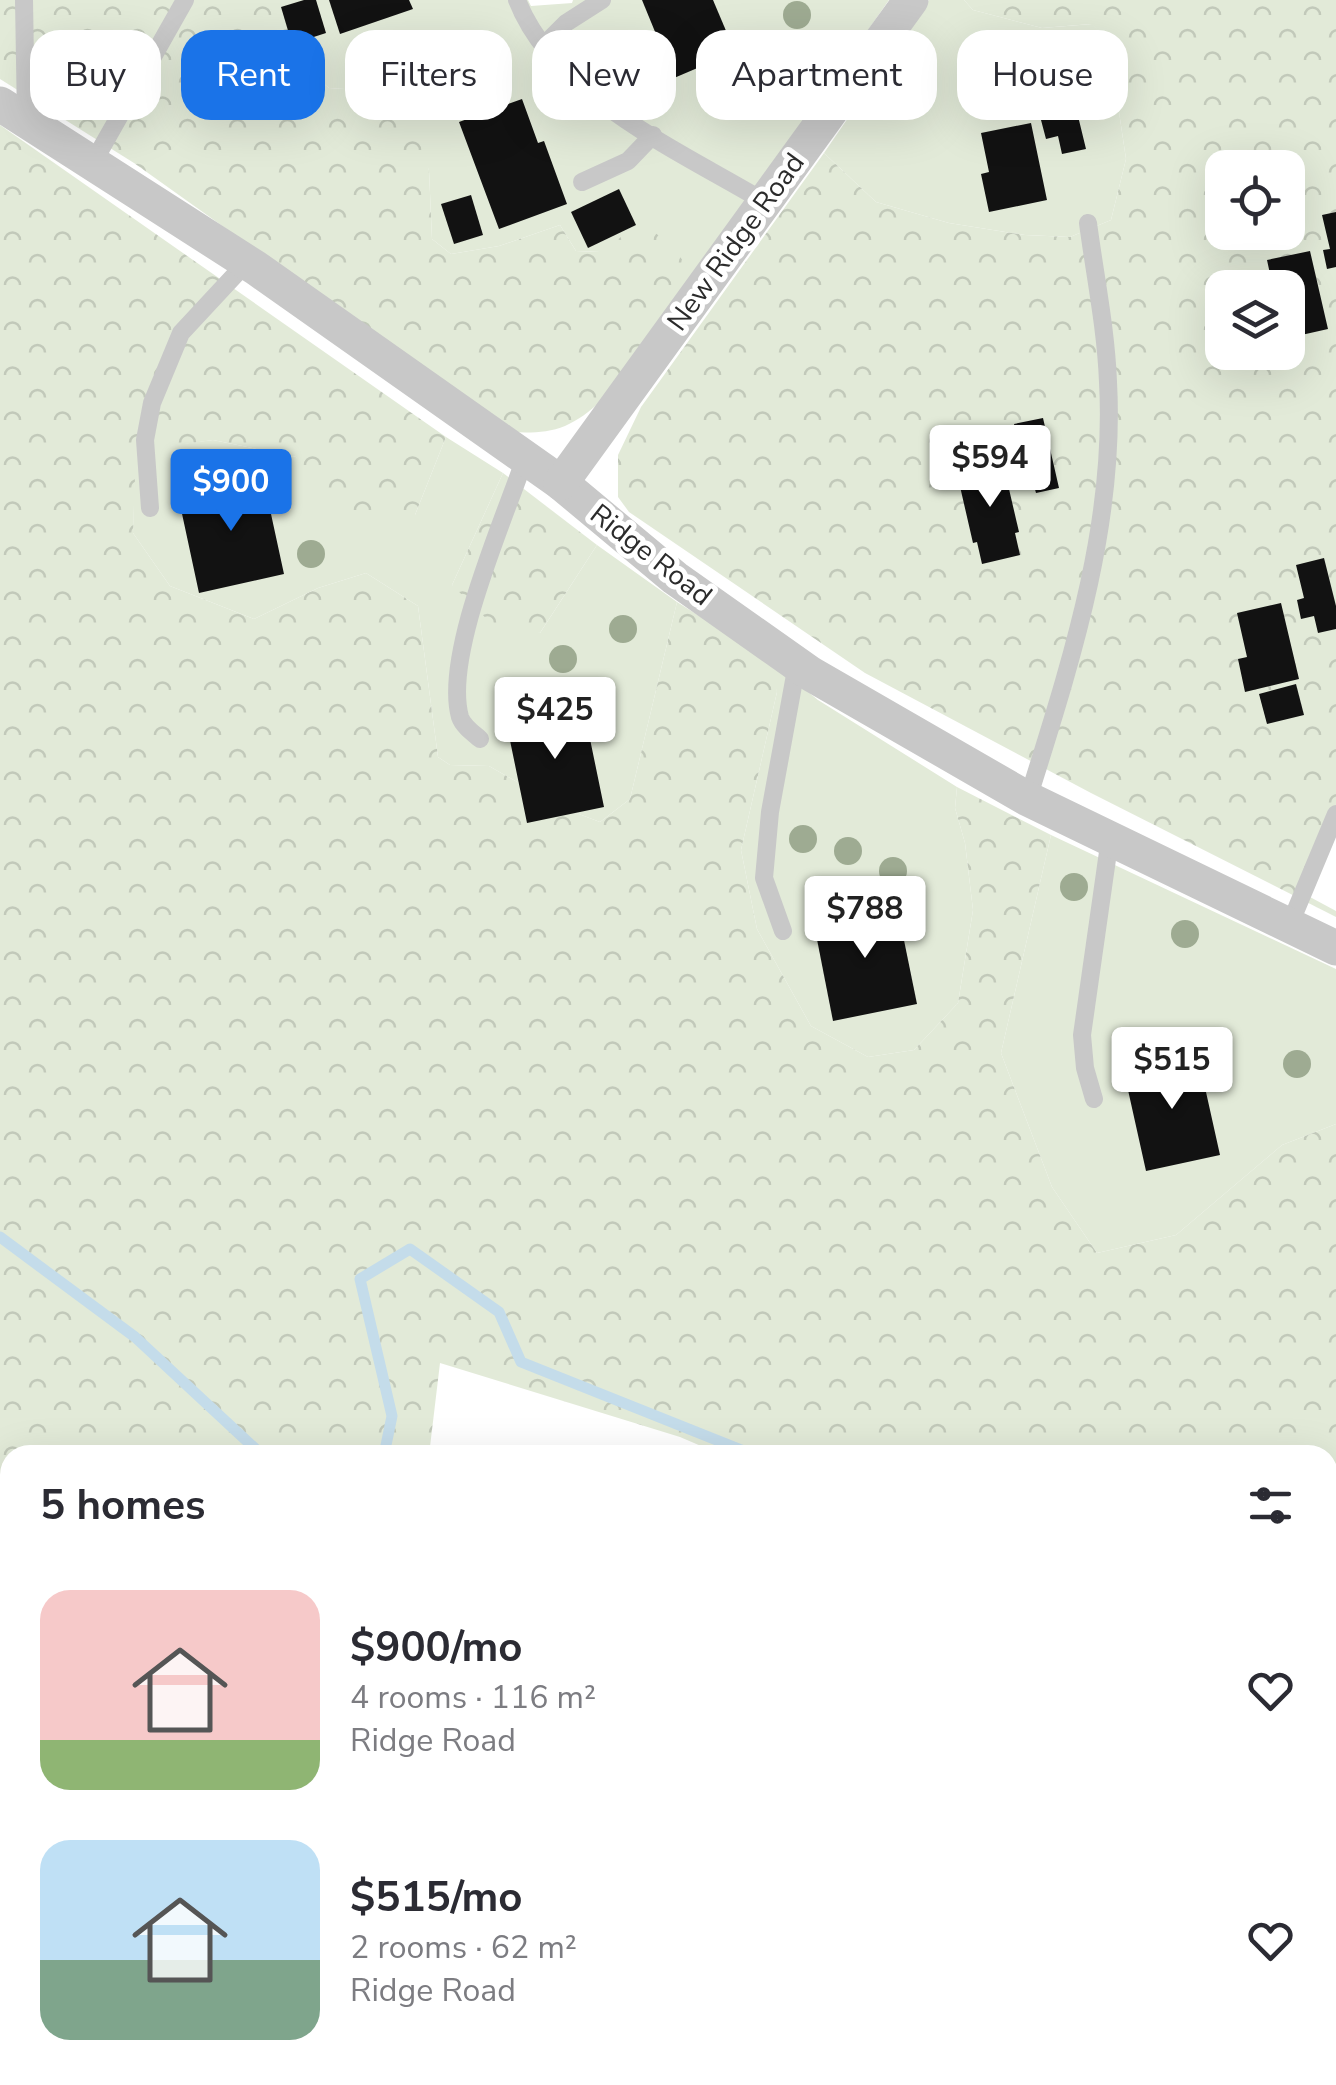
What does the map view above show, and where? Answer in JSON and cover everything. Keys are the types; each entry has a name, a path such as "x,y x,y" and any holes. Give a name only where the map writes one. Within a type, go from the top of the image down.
{"street":[{"name":"New Ridge Road","path":"562,483 911,0"},
{"name":"Ridge Road","path":"13,112 247,262 562,483 675,578 797,664 1028,800 1336,948"}],"lane":[{"path":"13,112 24,0"},
{"path":"94,161 186,0"},
{"path":"517,0 534,30"},
{"path":"559,30 602,0"},
{"path":"632,120 765,202"},
{"path":"582,182 628,161 654,135"},
{"path":"1028,800 1081,626 1105,494 1108,382 1088,223"},
{"path":"150,508 145,440 152,402 181,333 247,262"},
{"path":"480,739 461,721 457,690 462,640 525,458"},
{"path":"783,931 764,878 770,812 797,664"},
{"path":"1290,924 1336,814"},
{"path":"1094,1099 1085,1068 1082,1035 1110,838"}],"green space":[{"path":"0,0 288,0 288,30 181,30 181,120 325,120 325,85 345,89 345,120 413,120 429,170 432,239 451,254 499,246 560,225 576,251 600,252 642,222 675,249 694,278 637,361 602,400 565,426 511,432 134,163 65,120 161,120 161,30 30,30 30,98 0,79"},
{"path":"288,0 528,0 531,6 573,0 889,0 868,30 696,30 696,120 805,120 694,278 689,272 600,252 576,251 560,225 499,246 451,254 432,239 429,170 404,120 512,120 512,30 345,30 345,89 325,85 325,30 288,30"},
{"path":"929,0 964,0 973,10 1042,28 1092,24 1099,30 957,30 957,120 1120,120 1126,159 1111,220 1070,237 1025,235 949,223 876,202 824,153 847,120 937,120 937,30 908,30"},
{"path":"964,0 1336,0 1336,834 1310,897 1336,911 1336,917 865,673 629,512 618,497 618,455 641,407 824,153 876,202 949,223 1025,235 1070,237 1111,220 1126,159 1120,120 1128,120 1128,30 1098,30 1091,24 1042,28 973,10"},
{"path":"0,125 446,437 415,515 352,523 296,457 213,440 136,451 133,533 170,586 254,619 318,588 366,573 418,606 438,757 450,765 489,766 563,808 600,822 630,799 677,602 768,659 775,671 777,692 741,850 757,929 811,1026 868,1057 914,1050 958,1003 973,910 965,843 955,808 957,787 1051,835 1001,1053 1052,1187 1097,1253 1176,1235 1282,1145 1336,1124 1336,1445 699,1445 440,1363 430,1445 0,1445"},
{"path":"446,437 503,473 452,585 540,633 597,545 677,602 630,799 600,822 563,808 489,766 450,765 438,757 418,606 366,573 318,588 254,619 170,586 133,533 135,450 213,440 296,457 415,515"},
{"path":"503,473 597,545 540,633 492,624 452,585"},
{"path":"768,659 818,700 957,787 955,808 965,843 973,910 958,1003 914,1050 868,1057 811,1026 757,929 741,850 777,692"},
{"path":"1051,835 1336,969 1336,1124 1282,1145 1176,1235 1097,1253 1052,1187 1001,1053"}],"building":[{"path":"316,0 326,33 288,30 281,7"},
{"path":"329,0 409,0 413,9 345,30 340,34"},
{"path":"642,0 713,0 726,30 696,30 696,69 676,77 676,30 654,30"},
{"path":"522,99 538,143 544,141 567,204 499,229 459,122 512,120 512,103"},
{"path":"1041,120 1079,120 1086,149 1062,154 1058,136 1046,139"},
{"path":"1031,123 1047,200 989,212 981,174 989,172 981,133"},
{"path":"619,189 636,225 588,248 571,212"},
{"path":"471,195 483,235 454,244 441,204"},
{"path":"1336,212 1336,267 1327,269 1323,250 1330,249 1322,215"},
{"path":"1310,251 1328,329 1305,334 1305,270 1269,270 1267,260"},
{"path":"1043,418 1059,488 1036,493 1031,475 1019,478 1015,459 1022,457 1014,424"},
{"path":"1002,459 1019,532 1015,533 1020,555 982,564 977,542 973,543 956,469"},
{"path":"256,471 257,478 263,477 284,574 199,593 178,495 236,483 234,475"},
{"path":"1324,558 1336,606 1336,629 1318,633 1314,616 1301,619 1297,600 1304,598 1296,565"},
{"path":"1281,603 1299,679 1245,692 1238,659 1247,657 1237,613"},
{"path":"1296,684 1304,715 1267,724 1259,694"},
{"path":"575,696 577,706 583,705 604,807 527,823 506,721 558,710 555,700"},
{"path":"896,901 917,1004 833,1021 813,919"},
{"path":"1191,1048 1193,1057 1198,1056 1220,1155 1146,1171 1124,1072 1173,1062 1171,1052"}],"waterway":[{"path":"0,1237 135,1337 251,1445"},
{"path":"386,1445 392,1416 360,1279 410,1249 499,1312 521,1362 729,1445"}]}
